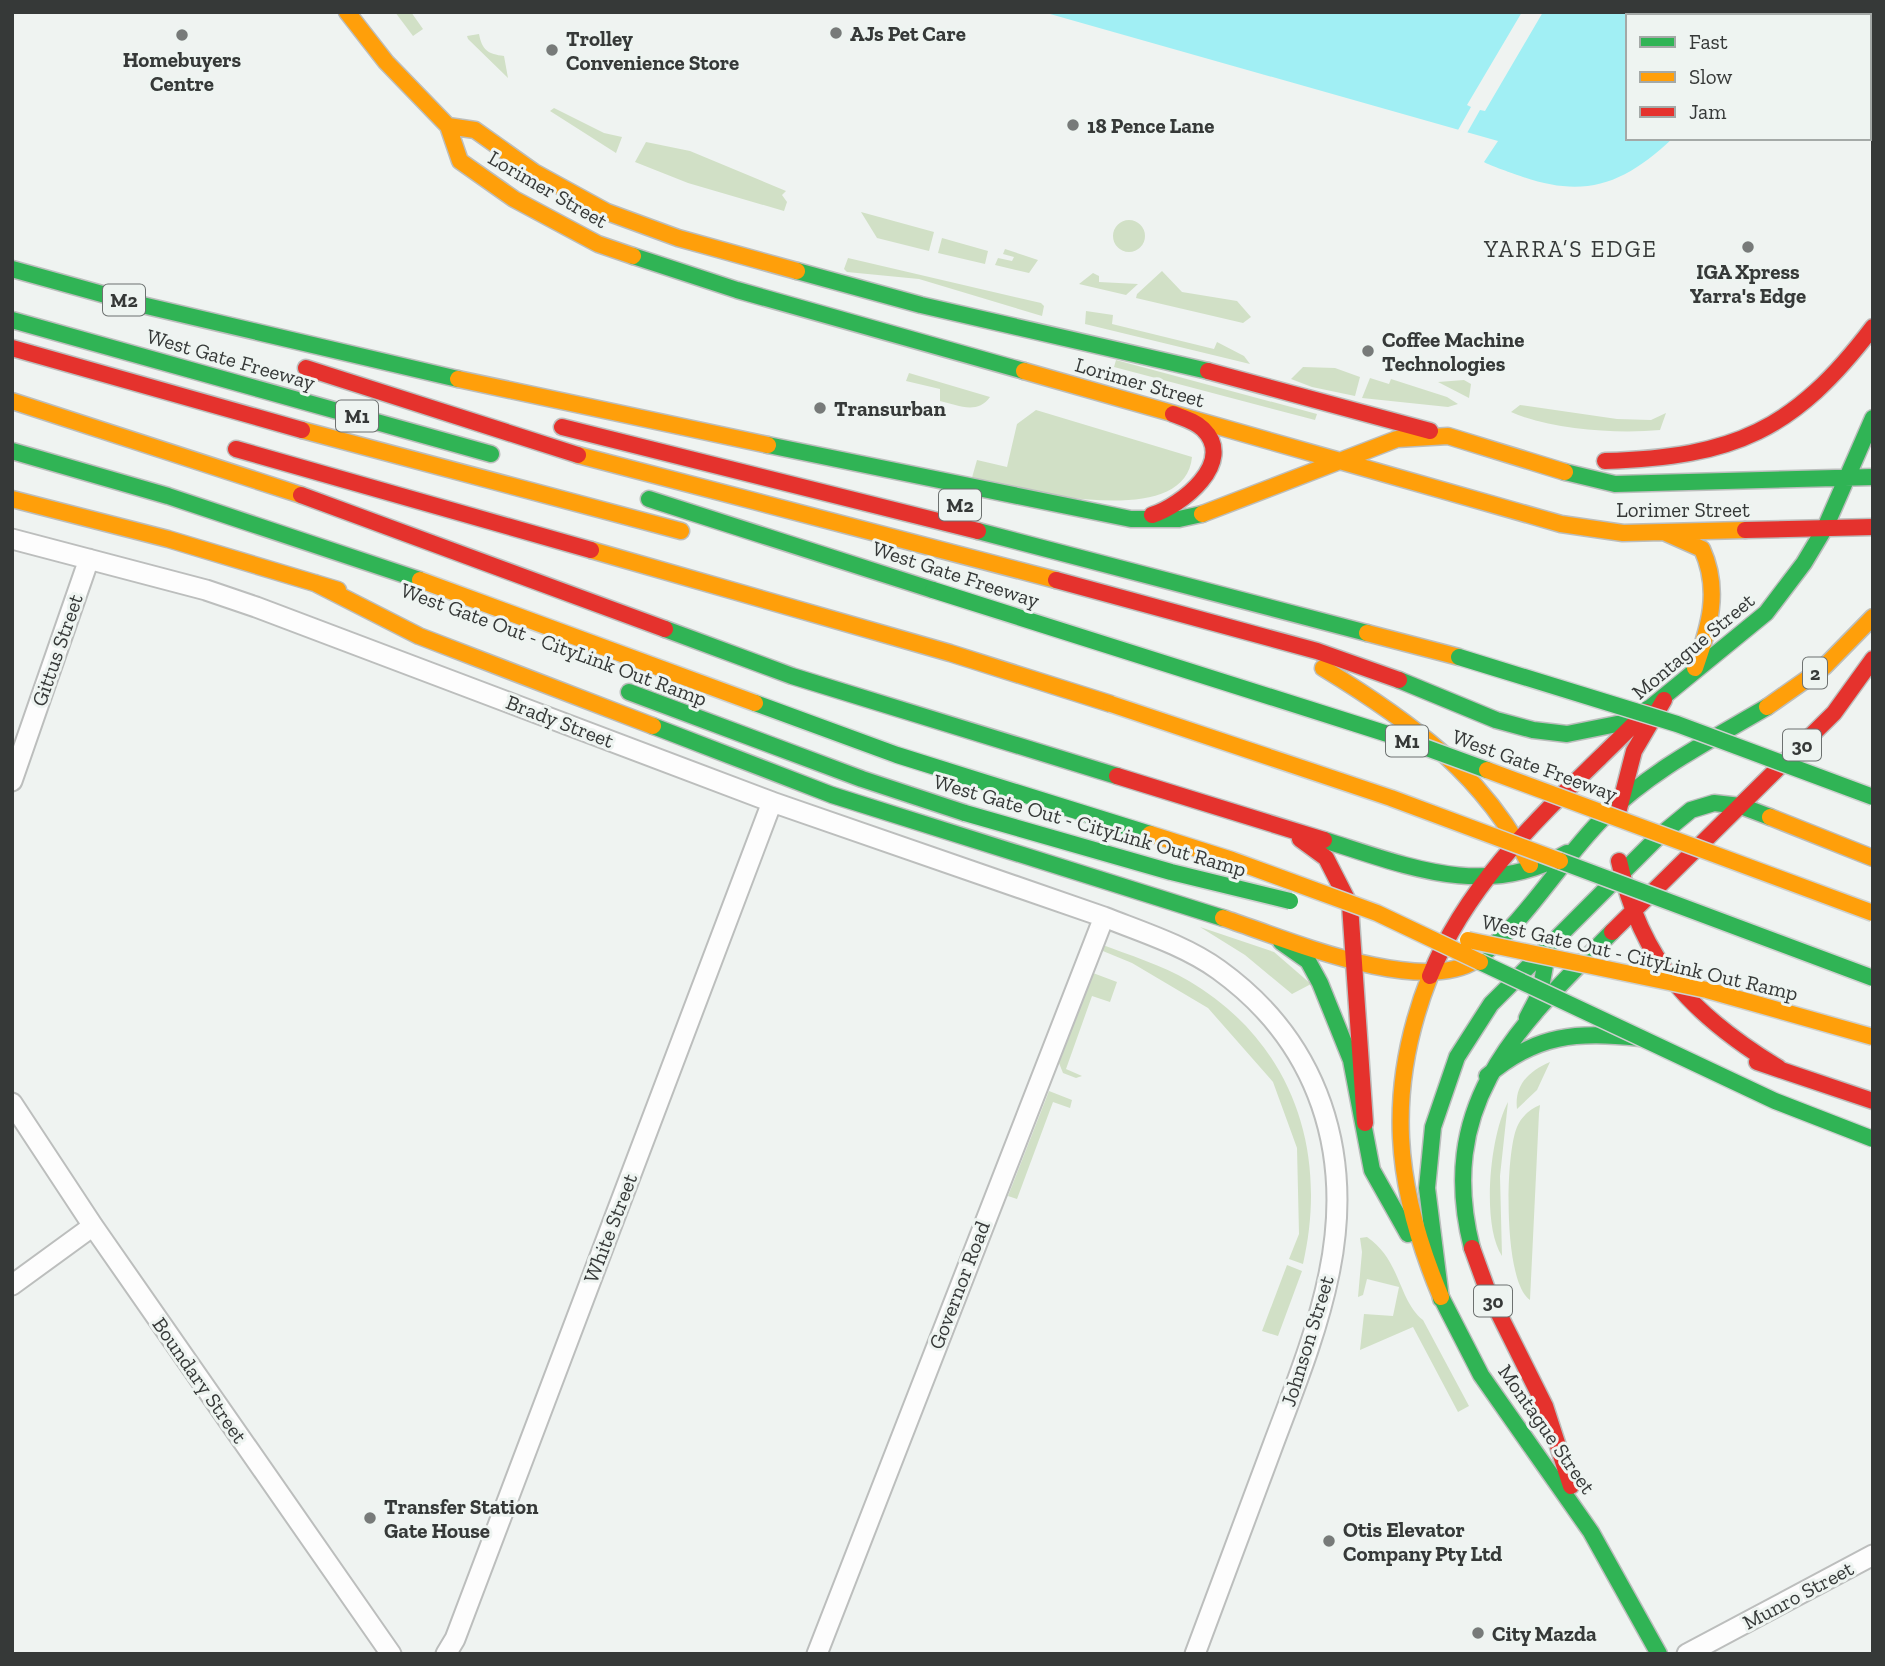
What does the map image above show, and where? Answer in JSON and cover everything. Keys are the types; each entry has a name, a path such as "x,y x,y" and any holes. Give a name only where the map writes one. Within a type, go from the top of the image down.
{"main road":[{"name":"Lorimer Street","path":"347,12 386,62 448,126 460,161 514,199 598,244 737,290 1561,524 1623,533 1873,527"},
{"name":"Lorimer Street","path":"448,126 475,130 534,172 607,212 678,237 921,305 1147,355 1448,436 1584,478 1615,484 1703,484 1873,477"},
{"name":"M2","path":"12,269 236,329 640,419 1131,519 1156,520 1203,514 1340,461"},
{"name":"West Gate Freeway","path":"12,320 508,458"},
{"path":"1511,454 1646,461 1729,446 1779,422 1816,396 1836,377 1873,327"},
{"path":"12,348 377,451 695,534"},
{"path":"510,415 300,366 580,456 894,536 1364,666 1487,717 1533,730 1567,734 1598,730 1622,723 1651,707"},
{"path":"12,393 119,419"},
{"path":"12,401 307,497 792,676 1408,866 1486,880"},
{"name":"M2","path":"1131,519 1164,513 1188,495 1209,467 1213,455 1210,439 1199,425 1173,414"},
{"name":"Montague Street","path":"1659,1654 1581,1516 1496,1399 1441,1299 1429,1271 1404,1188 1400,1151 1405,1061 1418,1005 1446,939 1486,880 1518,841 1651,707 1695,668 1746,632 1766,613 1804,563 1825,528 1851,476 1873,418"},
{"name":"M2","path":"640,419 904,490"},
{"path":"550,425 726,466 1275,607 1582,693 1677,724 1873,797"},
{"path":"1340,461 1397,439 1448,436"},
{"path":"224,446 950,653 1257,752 1531,849 1873,978"},
{"path":"12,451 168,496 420,580 897,755 1232,860 1377,913 1775,1101 1873,1139"},
{"path":"12,465 168,496"},
{"name":"West Gate Freeway","path":"637,495 1394,736 1873,913"},
{"path":"12,499 155,536 316,583 419,636 832,795 1259,931 1395,970 1431,973 1469,964 1512,926 1584,841"},
{"path":"1825,528 1860,511"},
{"path":"1660,532 1681,537 1702,549 1713,573 1715,601 1695,668"},
{"path":"1055,534 1275,607"},
{"path":"735,544 933,590"},
{"name":"West Gate Out - CityLink Out Ramp","path":"316,583 408,612"},
{"name":"2","path":"1486,880 1532,871 1550,864 1584,841 1620,802 1651,778 1794,691 1873,617"},
{"path":"1254,634 1312,662 1364,692 1422,736 1485,792 1518,841 1540,893 1547,924 1548,948 1539,993 1527,1018"},
{"name":"Montague Street","path":"1581,1516 1540,1396 1481,1274 1467,1225 1464,1183 1466,1142 1478,1096 1487,1076 1527,1018 1631,911 1834,713 1873,659"},
{"name":"West Gate Out - CityLink Out Ramp","path":"607,684 862,779 965,813 1256,894 1654,978 1791,1012 1873,1037"},
{"path":"1675,686 1643,735 1620,802 1617,842 1621,873 1631,911 1651,955 1681,995 1740,1046 1779,1068"},
{"path":"1441,1299 1427,1188 1428,1158 1440,1099 1457,1057 1480,1018 1621,873 1691,810 1714,803 1741,806 1873,858"},
{"path":"1266,824 1306,841 1325,856 1337,872 1350,905 1365,1123"},
{"path":"1259,931 1308,961 1320,983 1351,1060 1372,1170 1381,1191 1429,1271"},
{"path":"1487,1076 1519,1049 1556,1037 1610,1035 1698,1047"},
{"path":"1725,1054 1779,1068 1873,1101"}],"street":[{"name":"Brady Street","path":"12,538 206,590 256,607 772,802 1104,917"},
{"name":"Gittus Street","path":"12,781 89,559"},
{"name":"White Street","path":"446,1654 460,1626 772,802"},
{"name":"Governor Road","path":"817,1654 1104,917"},
{"name":"Johnson Street","path":"1104,917 1185,951 1217,968 1264,1007 1296,1048 1313,1080 1334,1155 1337,1207 1330,1273 1319,1314 1195,1654"},
{"name":"Boundary Street","path":"12,1103 93,1226 391,1654"},
{"path":"12,1285 93,1226"},
{"name":"Munro Street","path":"1687,1654 1873,1555"}],"green space":[{"path":"395,12 411,12 423,29 413,36"},
{"path":"479,34 487,50 504,56 508,78 467,36"},
{"path":"554,108 604,133 622,137 616,153 550,111"},
{"path":"646,142 690,151 786,191 782,195 787,202 784,211 688,183 635,162"},
{"path":"861,212 934,232 929,251 877,238"},
{"path":"1129,220 1141,224 1145,236 1141,248 1129,252 1117,248 1113,236 1117,224"},
{"path":"942,238 988,251 985,264 938,253"},
{"path":"1005,249 1038,260 1029,273 995,265 998,258 1012,261 1014,257 1003,254"},
{"path":"848,258 1041,303 1044,306 1042,316 919,279 847,272 844,269"},
{"path":"1162,271 1182,292 1237,301 1251,317 1243,323 1136,298"},
{"path":"1093,273 1099,276 1099,282 1138,284 1126,295 1079,284"},
{"path":"1086,311 1113,315 1112,324 1214,349 1217,342 1244,356 1250,364 1085,324"},
{"path":"1116,360 1317,414 1315,420 1114,367"},
{"path":"1303,367 1335,368 1360,377 1355,396 1312,387 1291,379"},
{"path":"909,373 990,397 985,403 973,407 940,401 940,389 906,381"},
{"path":"1370,378 1389,384 1391,379 1447,397 1458,404 1448,407 1362,398"},
{"path":"1464,380 1471,384 1469,398 1438,382"},
{"path":"1520,405 1617,419 1651,420 1666,413 1660,430 1605,431 1545,423 1511,412"},
{"path":"1036,410 1192,457 1182,480 1161,494 1132,500 1060,497 971,481 977,460 1007,467 1017,424"},
{"path":"1200,927 1274,952 1311,984 1292,994 1245,955"},
{"path":"1100,944 1179,975 1225,1006 1254,1035 1277,1067 1294,1103 1306,1140 1311,1180 1310,1222 1303,1264 1289,1259 1299,1234 1297,1148 1273,1082 1208,1008 1132,963 1098,949"},
{"path":"1093,973 1117,982 1110,1002 1092,996 1066,1069 1082,1076 1076,1078 1063,1073 1059,1063"},
{"path":"1550,1062 1537,1090 1517,1109 1518,1093 1524,1080"},
{"path":"1049,1091 1072,1100 1070,1108 1053,1102 1017,1199 1008,1196"},
{"path":"1508,1102 1500,1176 1502,1256 1495,1242 1492,1223 1490,1179 1497,1135"},
{"path":"1540,1105 1530,1300 1521,1289 1511,1245 1510,1163 1517,1127 1526,1114"},
{"path":"1367,1237 1387,1257 1408,1302 1423,1320 1469,1406 1458,1412 1413,1327 1360,1350 1364,1314 1393,1316 1399,1287 1367,1279 1363,1295 1358,1297 1362,1252 1360,1238"},
{"path":"1287,1265 1302,1271 1278,1336 1262,1331"}],"water":[{"path":"1043,12 1738,12 1626,14 1626,140 1671,140 1621,176 1604,183 1567,187 1523,177 1484,162 1498,141"}],"pier":[{"path":"1522,12 1543,12 1485,111 1480,110 1467,133 1458,130 1471,107 1467,105"}],"traffic: fast":[{"path":"633,256 737,290 1024,371"},
{"path":"12,269 138,304 458,379"},
{"path":"797,271 921,305 1208,371"},
{"path":"12,320 491,454"},
{"path":"1399,680 1496,720 1533,730 1567,734 1622,723 1651,707 1766,613 1804,563 1825,528 1873,418"},
{"path":"768,445 1131,519 1179,519 1202,514"},
{"path":"12,451 168,496 420,580"},
{"path":"1565,472 1615,484 1873,477"},
{"path":"649,499 933,590"},
{"path":"978,531 1367,633"},
{"path":"933,590 1394,736 1487,770"},
{"path":"665,629 792,676 1117,776"},
{"path":"1459,657 1677,724 1873,797"},
{"path":"629,692 862,779 965,813"},
{"path":"755,703 897,755 1150,834"},
{"path":"1476,960 1511,928 1588,834 1622,800 1661,770 1767,707"},
{"path":"653,726 832,795 1223,918"},
{"path":"1441,1299 1427,1188 1433,1127 1457,1057 1491,1004 1657,838 1691,810 1714,803 1741,806 1770,817"},
{"path":"965,813 1171,872 1290,901"},
{"path":"1324,840 1416,868 1476,876 1506,874 1536,867 1567,853"},
{"path":"1560,861 1873,978"},
{"path":"1472,1248 1464,1196 1465,1150 1476,1109 1493,1070 1546,1000 1612,932"},
{"path":"1281,942 1308,961 1320,983"},
{"path":"1527,1018 1540,993 1546,960"},
{"path":"1480,962 1775,1101 1873,1139"},
{"path":"1320,983 1351,1060 1372,1170 1408,1234"},
{"path":"1487,1076 1505,1062 1541,1043 1577,1036 1640,1038"},
{"path":"1441,1297 1481,1375 1591,1532 1659,1654"}],"traffic: slow":[{"path":"347,12 386,62 448,126 460,161 514,199 598,244 633,256"},
{"path":"448,126 475,130 534,172 607,212 678,238 797,271"},
{"path":"1024,371 1340,461"},
{"path":"458,379 768,445"},
{"path":"12,401 301,495"},
{"path":"302,430 681,531"},
{"path":"1202,514 1397,439 1448,436 1565,472"},
{"path":"578,455 1056,580"},
{"path":"1340,461 1561,524 1623,533 1745,530"},
{"path":"12,499 168,539 338,590"},
{"path":"1666,533 1702,549 1708,564 1711,609 1695,668"},
{"path":"591,550 950,653 1111,704"},
{"path":"420,580 755,703"},
{"path":"315,583 419,636 653,726"},
{"path":"1767,707 1824,667 1873,617"},
{"path":"1367,633 1459,657"},
{"path":"1323,668 1385,708 1441,752 1490,803 1530,865"},
{"path":"1111,704 1391,798 1560,861"},
{"path":"1487,770 1873,913"},
{"path":"1770,817 1873,858"},
{"path":"1150,834 1232,860 1377,913 1480,962"},
{"path":"1223,918 1315,950 1387,968 1421,972 1451,970 1476,960"},
{"path":"1468,940 1707,990 1873,1037"},
{"path":"1430,976 1406,1059 1401,1098 1401,1138 1413,1216 1441,1297"}],"traffic: jam":[{"path":"1605,461 1690,453 1758,432 1816,391 1873,327"},
{"path":"12,348 302,430"},
{"path":"306,368 578,455"},
{"path":"1208,371 1430,431"},
{"path":"1152,515 1190,493 1209,468 1213,455 1212,442 1203,429 1173,414"},
{"path":"562,427 978,531"},
{"path":"236,449 591,550"},
{"path":"301,495 665,629"},
{"path":"1745,530 1873,527"},
{"path":"1056,580 1317,651 1399,680"},
{"path":"1612,932 1834,713 1873,659"},
{"path":"1619,809 1634,751 1664,700"},
{"path":"1430,976 1448,937 1496,866 1554,803 1646,712"},
{"path":"1117,776 1324,840"},
{"path":"1300,839 1326,858 1350,905 1365,1123"},
{"path":"1619,861 1641,929 1675,983 1721,1028 1779,1068"},
{"path":"1757,1062 1873,1101"},
{"path":"1472,1248 1488,1292 1545,1406 1571,1486"}],"place":[{"name":"AJs Pet Care","path":"836,33"},
{"name":"Homebuyers Centre","path":"182,35"},
{"name":"Trolley Convenience Store","path":"552,50"},
{"name":"18 Pence Lane","path":"1073,125"},
{"name":"IGA Xpress Yarra's Edge","path":"1748,247"},
{"name":"Coffee Machine Technologies","path":"1368,351"},
{"name":"Transurban","path":"820,408"},
{"name":"Transfer Station Gate House","path":"370,1518"},
{"name":"Otis Elevator Company Pty Ltd","path":"1329,1541"},
{"name":"City Mazda","path":"1478,1633"}],"district":[{"name":"YARRA’S EDGE","path":"1571,249"}]}
